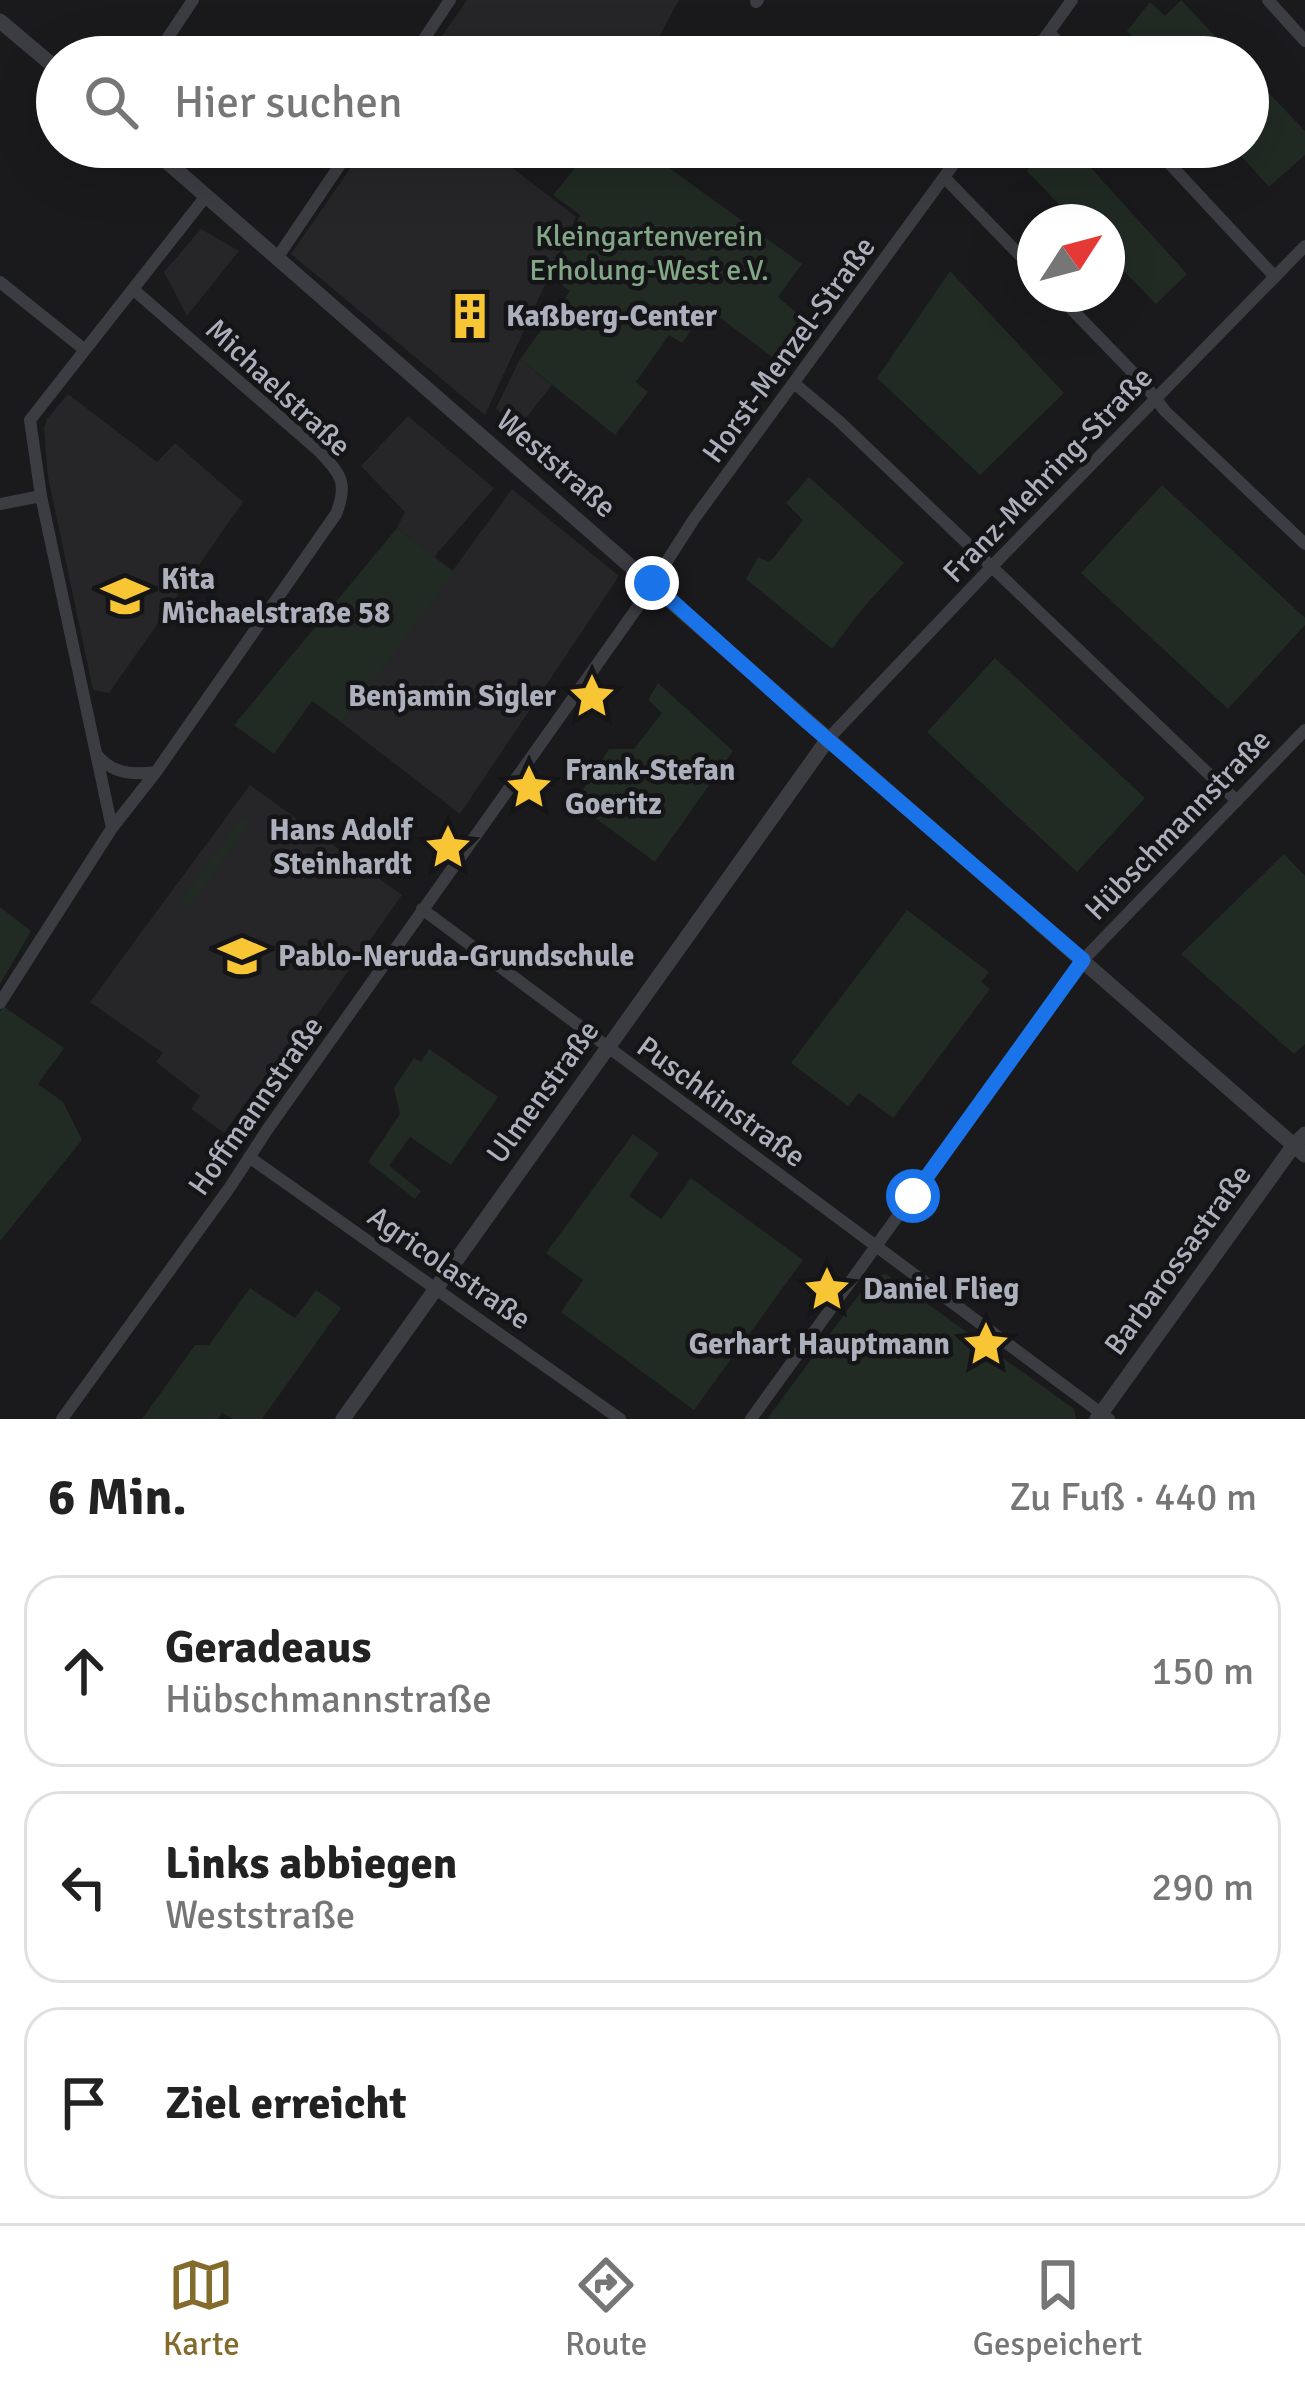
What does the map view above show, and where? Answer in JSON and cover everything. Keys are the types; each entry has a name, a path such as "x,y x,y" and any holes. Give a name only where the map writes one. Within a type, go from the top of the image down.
{"street":[{"path":"169,36 193,0"},
{"path":"426,36 450,0"},
{"path":"1046,36 1072,0"},
{"path":"1268,0 1305,41"},
{"path":"0,21 36,51"},
{"path":"1049,32 1053,36"},
{"name":"Weststraße","path":"174,168 1301,1145"},
{"path":"278,258 338,168"},
{"name":"Horst-Menzel-Straße","path":"652,583 694,518 951,168"},
{"path":"1173,168 1275,278"},
{"path":"944,177 1017,252"},
{"path":"112,828 41,496 30,420 206,196"},
{"name":"Franz-Mehring-Straße","path":"828,739 1305,246"},
{"path":"0,282 86,350"},
{"name":"Michaelstraße","path":"0,1003 112,828 336,514 342,498 343,483 319,451 134,290"},
{"path":"1074,312 1155,399 1305,544"},
{"path":"795,384 1237,801"},
{"path":"0,504 41,496"},
{"name":"Hoffmannstraße","path":"62,1419 652,583"},
{"name":"Hübschmannstraße","path":"751,1419 1083,960 1305,730"},
{"name":"Ulmenstraße","path":"344,1419 828,739"},
{"path":"95,752 110,768 134,774 155,772"},
{"name":"Puschkinstraße","path":"422,909 1102,1417"},
{"name":"Barbarossastraße","path":"1102,1417 1301,1145"},
{"name":"Agricolastraße","path":"249,1156 620,1419"}],"shaded area":[{"path":"467,0 679,0 659,36 442,36"},
{"path":"350,168 512,168 576,217 485,415 291,254"},
{"path":"201,229 239,251 187,316 164,272"},
{"path":"520,359 552,385 517,429 496,408"},
{"name":"Kita Michaelstraße 58","path":"68,394 157,462 175,443 243,502 109,693 93,690 48,477 44,428"},
{"path":"408,416 494,488 434,557 397,528 405,512 361,466"},
{"path":"512,489 619,576 460,814 342,723"},
{"name":"Pablo-Neruda-Grundschule","path":"250,785 402,895 267,1086 260,1083 224,1133 191,1109 200,1096 156,1062 163,1053 90,1002"}],"green space":[{"path":"1181,0 1215,36 1132,36 1127,31 1150,2 1165,16"},
{"path":"1269,93 1305,131 1305,155 1269,187 1252,168 1269,168"},
{"name":"Kleingartenverein Erholung-West e.V.","path":"575,168 669,168 802,264 778,297 813,327 783,365 707,308 682,343 669,335 636,382 648,392 615,435 520,359 570,291 551,278 580,215 553,195"},
{"path":"1029,168 1091,168 1124,204 1059,204"},
{"path":"1125,206 1187,274 1156,304 1125,272"},
{"path":"950,271 1064,393 980,475 877,378"},
{"path":"809,477 904,563 832,649 746,579 758,557 770,562 803,520 786,503"},
{"path":"1162,485 1305,618 1305,625 1228,709 1081,573"},
{"path":"397,528 454,572 342,723 312,701 274,754 234,725"},
{"path":"995,658 1145,798 1077,872 927,732"},
{"path":"658,683 733,751 655,862 575,803 609,749 634,749 662,713 648,700"},
{"path":"242,816 250,822 189,908 181,902"},
{"path":"1284,854 1305,876 1305,1044 1294,1054 1181,954"},
{"path":"0,907 31,931 0,984"},
{"path":"907,910 989,972 981,982 990,989 893,1118 859,1093 848,1106 791,1063"},
{"path":"3,1006 64,1048 38,1084 63,1102 82,1140 0,1241 0,1012"},
{"path":"429,1049 498,1097 451,1165 410,1137 389,1166 421,1191 415,1199 368,1162 400,1114 394,1088 414,1058 421,1062"},
{"path":"633,1134 659,1153 629,1196 661,1219 691,1178 803,1260 694,1410 561,1312 583,1280 546,1253"},
{"path":"886,1274 1074,1409 1076,1419 767,1419 872,1277"},
{"path":"250,1288 295,1318 316,1290 341,1308 262,1419 233,1419 222,1413 218,1419 142,1419 195,1345 209,1345"}],"place":[{"name":"Kaßberg-Center","path":"470,316"},
{"name":"Kita Michaelstraße 58","path":"125,596"},
{"name":"Benjamin Sigler","path":"592,696"},
{"name":"Frank-Stefan Goeritz","path":"529,787"},
{"name":"Hans Adolf Steinhardt","path":"448,847"},
{"name":"Pablo-Neruda-Grundschule","path":"242,956"},
{"name":"Daniel Flieg","path":"827,1289"},
{"name":"Gerhart Hauptmann","path":"986,1344"}],"route":[{"path":"652,583 1083,960 913,1196"}]}
